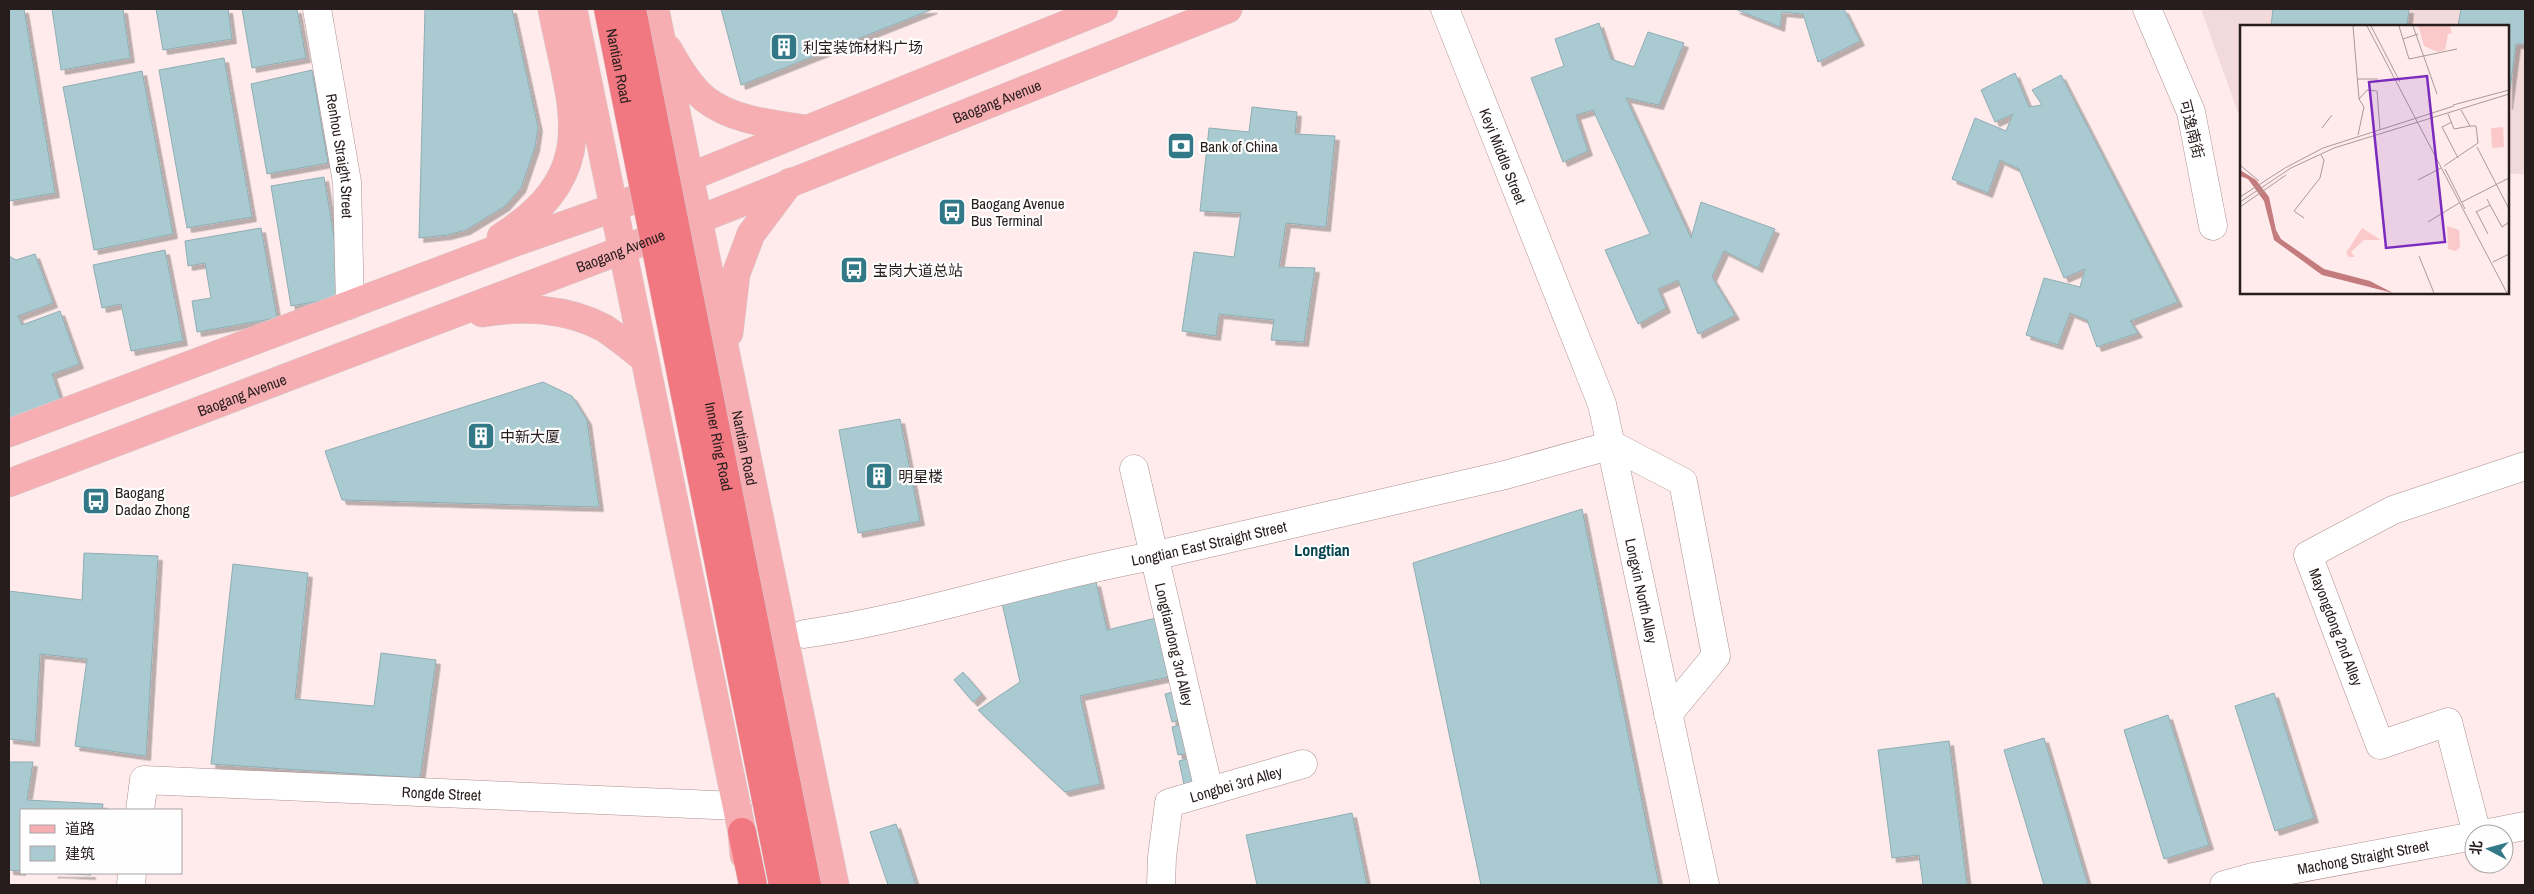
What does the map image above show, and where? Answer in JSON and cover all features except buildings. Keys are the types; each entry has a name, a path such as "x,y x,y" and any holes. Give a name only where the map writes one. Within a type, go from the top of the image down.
{"highway":[{"name":"Inner Ring Road","path":"609,9 785,885"},
{"name":"Inner Ring Road","path":"632,9 807,885"},
{"path":"740,819 753,885"}],"main road":[{"path":"450,267 526,221 558,185 569,163 573,138 572,116 552,9"},
{"path":"563,9 564,71"},
{"path":"573,9 740,819 746,885"},
{"path":"594,9 619,57"},
{"name":"Nantian Road","path":"609,9 785,885"},
{"name":"Nantian Road","path":"654,9 835,885"},
{"path":"9,433 450,267 613,208 1104,9"},
{"name":"Baogang Avenue","path":"9,483 622,250 792,180 1228,9"},
{"path":"659,35 692,85 710,102 730,113 748,119 808,129"},
{"path":"728,370 729,319 736,274 751,234 792,180"},
{"path":"436,322 501,310 534,309 562,313 604,328 644,359"},
{"path":"658,426 705,486"},
{"path":"672,495 718,552"},
{"path":"723,738 732,621"},
{"path":"740,819 751,709"}],"street":[{"name":"Renhou Straight Street","path":"317,9 347,182 350,305"},
{"name":"Keyi Middle Street","path":"1445,9 1562,301"},
{"name":"可逸南街","path":"2147,9 2191,112 2213,226"},
{"name":"Longxin North Alley","path":"1562,301 1602,404 1705,885"},
{"name":"Longtian East Straight Street","path":"804,634 877,622 1100,566 1153,556 1505,475 1612,446"},
{"path":"1612,446 1683,482 1716,656 1668,714"},
{"name":"Mayongdong 2nd Alley","path":"2472,824 2448,722 2380,744 2308,555 2393,510 2525,466"},
{"name":"Longtiandong 3rd Alley","path":"1134,469 1208,791"},
{"name":"Longbei 3rd Alley","path":"1161,885 1162,857 1169,803 1303,764"},
{"name":"Rongde Street","path":"140,809 144,780 740,819"},
{"name":"Machong Straight Street","path":"2224,885 2253,877 2464,837"}],"shaded area":[{"path":"2201,9 2525,9 2525,174 2509,174 2509,25 2240,25 2240,118"}],"place":[{"name":"利宝装饰材料广场","path":"784,47"},
{"name":"Bank of China","path":"1181,146"},
{"name":"Baogang Avenue Bus Terminal","path":"952,212"},
{"name":"宝岗大道总站","path":"854,270"},
{"name":"中新大厦","path":"481,436"},
{"name":"明星楼","path":"879,476"},
{"name":"Baogang Dadao Zhong","path":"96,501"}],"district":[{"name":"Longtian","path":"1322,550"}]}
